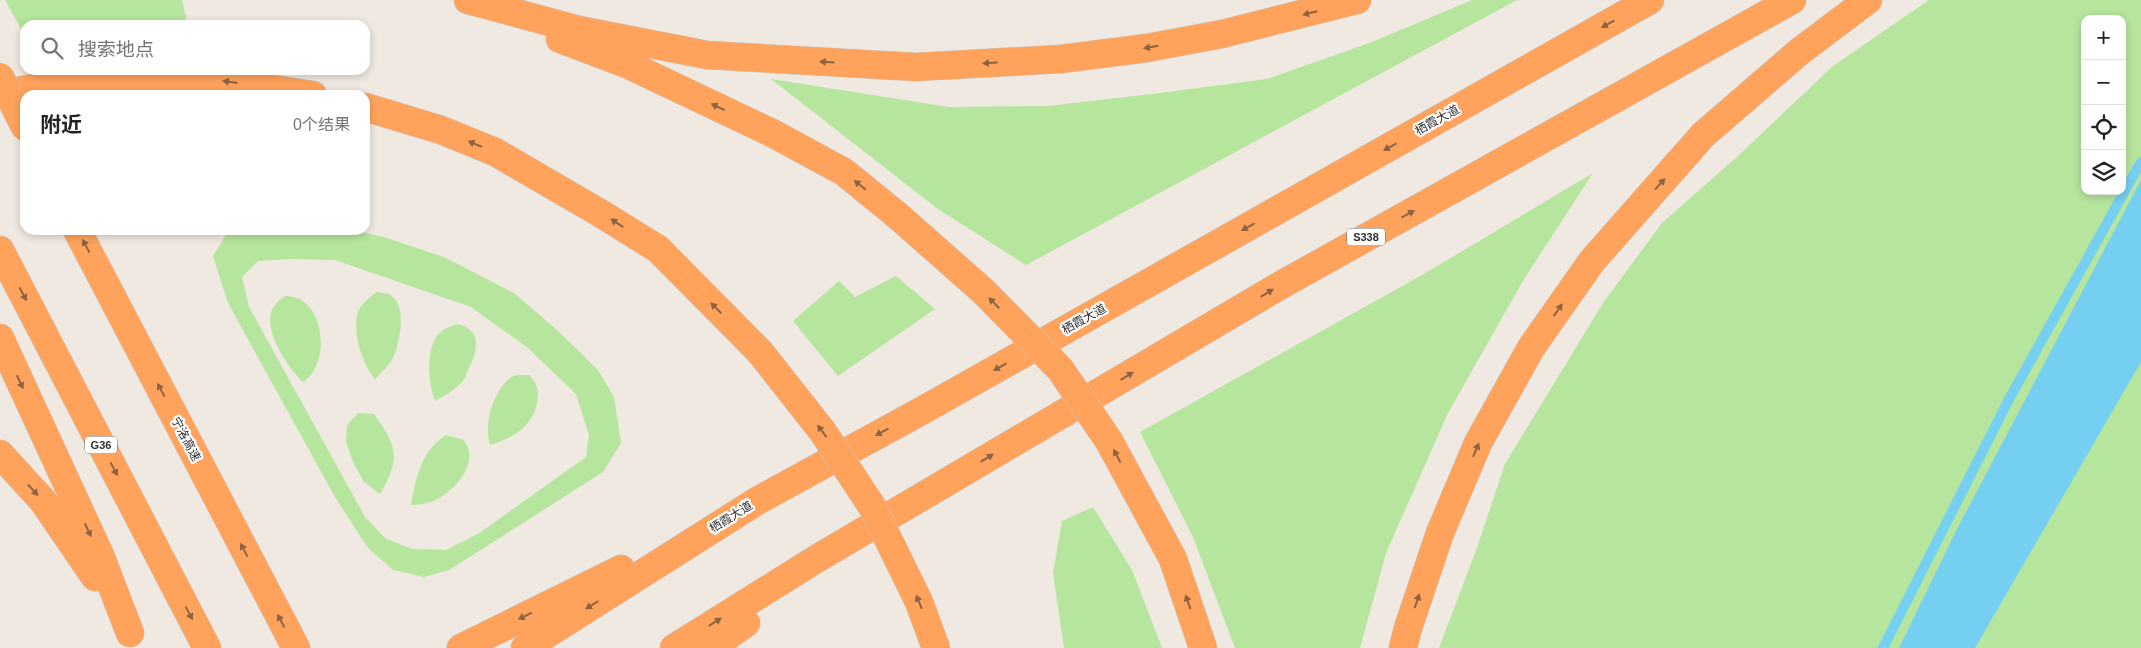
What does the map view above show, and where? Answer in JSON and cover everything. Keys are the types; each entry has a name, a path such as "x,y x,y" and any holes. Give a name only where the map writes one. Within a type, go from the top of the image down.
{"highway":[{"path":"459,0 629,65 774,134 844,172 898,216 982,291 1060,369 1109,441 1173,559 1203,648"},
{"path":"468,0 579,30 707,55 916,67 1061,59 1147,48 1222,34 1357,0"},
{"name":"栖霞大道","path":"525,648 757,501 925,409 1650,0"},
{"name":"S338","path":"945,483 1282,284 1792,0"},
{"path":"1403,648 1440,533 1478,443 1531,348 1592,261 1703,136 1799,52 1868,0"},
{"path":"0,77 20,117"},
{"path":"22,90 84,79 204,79 279,90"},
{"path":"0,94 20,90"},
{"path":"370,109 441,130 495,152 658,249 760,352 823,432 873,508 919,602 936,648"},
{"name":"宁洛高速","path":"80,235 296,648"},
{"name":"G36","path":"0,250 205,644"},
{"path":"0,338 100,555 134,640"},
{"path":"0,454 43,501 134,640"},
{"path":"674,648 818,558 945,483"},
{"path":"711,648 945,483"},
{"path":"461,648 757,501"}],"green space":[{"path":"5,0 182,0 186,17 185,20 20,20 20,27"},
{"path":"1472,0 1517,0 1026,265 938,209 771,79 949,107 1048,106 1267,79 1372,42"},
{"path":"1929,0 2141,0 2141,648 1439,648 1477,548 1505,464 1603,303 1662,223 1739,155 1833,66"},
{"path":"1593,173 1524,279 1448,413 1386,553 1360,648 1235,648 1193,537 1140,432 1424,274"},
{"path":"370,234 444,257 514,293 557,330 598,370 614,397 621,443 603,472 449,570 424,577 393,570 368,548 335,497 228,303 213,256 226,235","holes":["291,259 335,260 471,307 528,348 576,394 589,435 586,457 478,534 446,550 413,549 386,539 365,517 249,307 242,277 258,261"]},
{"path":"896,276 935,309 838,376 793,321 839,281 855,297"},
{"path":"377,292 389,294 395,299 399,306 401,324 393,358 375,379 366,365 359,347 356,320 361,306"},
{"path":"286,296 299,299 309,307 316,318 320,332 321,347 318,361 312,373 303,382 295,374 280,351 271,326 271,314 276,304"},
{"path":"458,324 471,331 476,342 476,348 463,381 449,393 435,401 429,374 430,353 437,336 448,327"},
{"path":"519,375 529,375 536,385 538,395 531,419 520,431 490,445 488,437 489,419 498,392 510,378"},
{"path":"358,413 374,414 392,444 394,452 391,471 380,494 364,482 353,462 346,442 347,425"},
{"path":"446,435 464,440 468,449 469,459 467,468 456,485 439,498 419,505 411,505 415,485 425,457 438,441"},
{"path":"1093,507 1132,570 1162,648 1064,648 1053,573 1062,521"}],"water":[{"path":"2141,180 2141,362 1975,648 1899,648 1957,529"}],"waterway":[{"path":"1883,648 2008,401 2141,162"}]}
